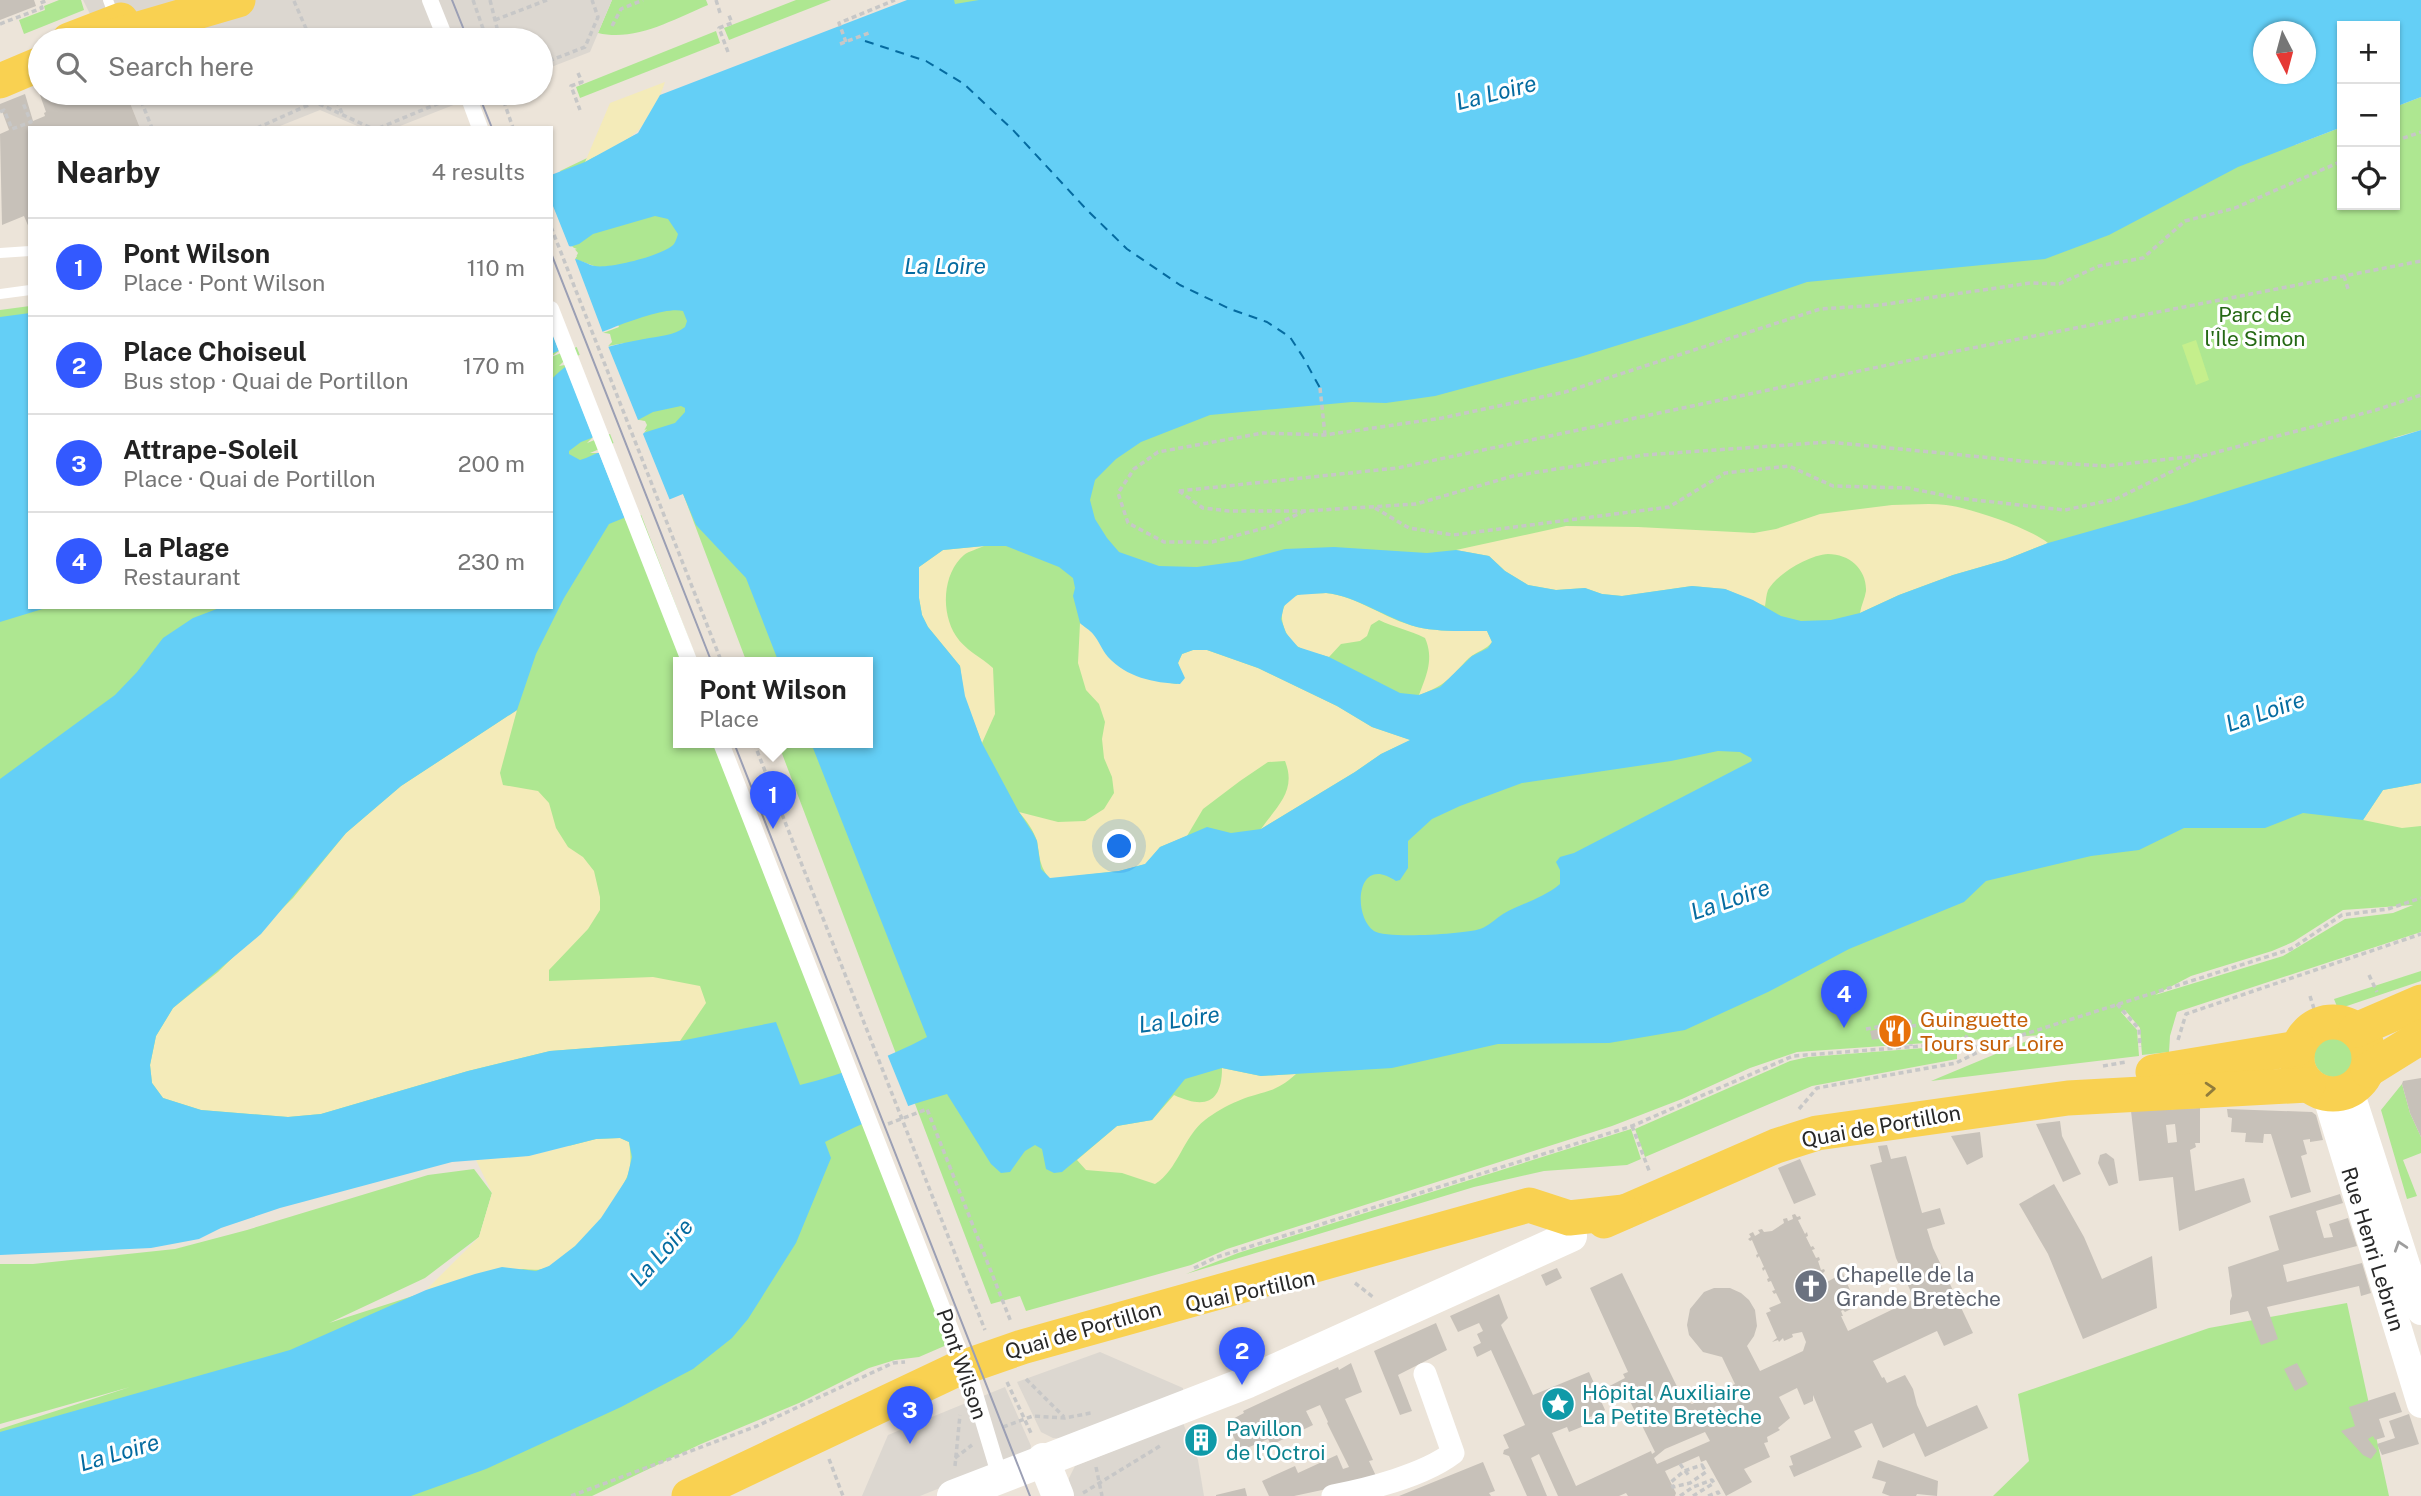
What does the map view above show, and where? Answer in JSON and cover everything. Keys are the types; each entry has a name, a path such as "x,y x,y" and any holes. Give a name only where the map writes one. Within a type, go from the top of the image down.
{"main road":[{"path":"101,28 176,0"},
{"path":"119,21 191,15 239,0"},
{"path":"0,68 28,57"},
{"path":"0,81 28,69"},
{"path":"2356,1030 2421,1002"},
{"path":"2334,1022 2346,1024 2356,1030 2368,1048 2338,1085 2298,1068 2309,1023 2334,1022"},
{"name":"Quai de Portillon","path":"2068,1098 2309,1023"},
{"name":"Quai de Portillon","path":"954,1483 1004,1486 1043,1460 1105,1439 1242,1385 1624,1212 1776,1146 1817,1133 2068,1098 2338,1085 2420,1038"},
{"name":"Quai de Portillon","path":"690,1496 953,1371 1022,1346 1529,1205 1569,1218 1624,1212"},
{"name":"Quai de Portillon","path":"1496,1216 1525,1216 1570,1236"},
{"path":"1043,1460 1058,1496"}],"street":[{"path":"430,0 441,28"},
{"path":"467,105 479,126"},
{"path":"553,314 688,657"},
{"name":"Pont Wilson","path":"724,748 972,1384 969,1401 1004,1486"},
{"name":"Rue Henri Lebrun","path":"2338,1085 2421,1311"},
{"name":"Rue Henri Lebrun","path":"2338,1085 2421,1404"},
{"path":"1333,1496 1355,1492 1437,1465 1453,1453 1425,1374"}],"lane":[{"path":"0,253 28,250"},
{"path":"0,293 28,290"}],"path":[{"path":"0,24 42,8 40,3 48,0"},
{"path":"473,0 483,28"},
{"path":"490,0 497,28"},
{"path":"495,20 547,0"},
{"path":"553,59 585,47 598,17 592,0"},
{"path":"612,26 621,9 643,0"},
{"path":"716,0 721,16"},
{"path":"846,42 839,23 895,0"},
{"path":"294,1 306,28"},
{"path":"728,13 732,23 719,28 728,52"},
{"path":"840,44 869,33"},
{"path":"862,36 865,41"},
{"path":"578,73 582,82 571,86 580,110"},
{"path":"143,105 151,126"},
{"path":"262,126 309,105"},
{"path":"322,105 367,126"},
{"path":"338,105 343,115"},
{"path":"384,126 439,105"},
{"path":"505,105 512,126"},
{"path":"0,112 4,110 12,129 31,122"},
{"path":"2400,139 2421,132"},
{"path":"1305,511 1272,526 1212,542 1164,542 1128,523 1118,492 1134,469 1158,453 1263,433 1325,435 1442,418 1565,392 1820,309 1880,305 2030,283 2059,284 2099,266 2143,258 2185,221 2235,208 2337,163"},
{"path":"553,232 720,657"},
{"path":"2421,261 1939,355 1397,468 1179,491 1203,508 1229,510 1305,511 1416,505 1513,476 1644,455 1829,442 2022,461 2105,466 2206,455 2376,410 2421,394"},
{"path":"2344,276 2349,292"},
{"path":"1320,388 1325,435"},
{"path":"1375,507 1409,528 1452,535 1669,507 1725,473 1788,466 1833,486 1908,488 1957,498 2066,510 2116,499 2206,455"},
{"name":"Pont Wilson","path":"756,748 987,1337"},
{"path":"1185,1272 1217,1257 1632,1126 1793,1056 1963,1043 1975,1047 1997,1042 2291,949 2342,915 2388,909 2421,898"},
{"path":"2176,1045 2186,1014 2421,934"},
{"path":"2118,1004 2139,1030 2140,1050"},
{"path":"1911,1026 1976,1018 1963,1043"},
{"path":"1866,1029 1910,1021 1911,1046"},
{"path":"1797,1112 1818,1088 1956,1063 1997,1042"},
{"path":"888,1124 927,1108 1011,1322"},
{"path":"1632,1126 1651,1176"},
{"name":"Quai Portillon","path":"1344,1286 1356,1282 1375,1298"},
{"path":"570,1496 757,1426 893,1363 912,1362"},
{"name":"Pont Wilson","path":"1003,1374 1022,1420 1043,1460"},
{"path":"1022,1420 1033,1416 1065,1418 1026,1379"},
{"path":"954,1483 969,1401"},
{"path":"1078,1496 1171,1439"},
{"path":"827,1454 843,1496"},
{"path":"1094,1458 1102,1496"},
{"path":"1680,1464 1689,1476"},
{"path":"1680,1496 1691,1485 1706,1472 1702,1465 1684,1471 1671,1482 1673,1487 1691,1485 1713,1480 1714,1483 1696,1496"},
{"path":"1708,1496 1718,1492 1720,1496"}],"green space":[{"path":"59,0 81,0 84,10 39,28 28,28 28,32 24,34 19,20 45,10 44,6"},
{"path":"612,0 706,0 708,5 641,32 612,35 598,33"},
{"path":"796,0 831,0 729,40 724,28"},
{"name":"La Loire","path":"917,0 2421,0 2400,21 2337,21 2337,39 2295,145 2337,129 2337,210 2400,210 2400,105 2421,97 2421,430 2393,438 2421,436 2421,932 2177,1012 2170,1036 2169,1052 2142,1055 2140,1028 2125,1010 2121,1012 2137,1030 2139,1056 1931,1081 2041,1035 1797,1052 1750,1068 1682,1099 1612,1126 1227,1249 1191,1265 1026,1311 1020,1296 991,1304 780,748 873,748 873,657 745,657 659,430 643,433 647,425 645,421 638,420 625,343 608,346 612,342 610,334 603,333 619,327 594,266 575,259 578,253 572,246 586,238 560,171","holes":["2413,905 2393,913 2345,919 2283,956 2155,995 2191,976 2293,942 2343,910"]},
{"path":"716,31 720,43 580,98 576,87"},
{"path":"553,285 696,657 673,657 673,748 731,748 949,1344 919,1357 895,1360 869,1368 799,1403 701,1444 592,1496 0,1496 0,1429 130,1387 0,1424 0,1264 33,1264 175,1249 428,1175 474,1169 492,1193 479,1237 425,1278 329,1323 512,1264 577,1130 0,1231 0,310 28,306 28,609 553,609"},
{"path":"2196,340 2209,380 2196,385 2182,345"},
{"path":"2421,971 2421,981 2338,1009 2334,999"},
{"path":"2334,1037 2348,1043 2354,1057 2348,1071 2334,1077 2320,1071 2314,1057 2320,1043"},
{"path":"1950,1046 1957,1054 1957,1059 1812,1086 1645,1157 1635,1129 1790,1061 1808,1057"},
{"path":"2402,1084 2410,1113 2421,1137 2421,1153 2403,1160 2417,1196 2407,1199 2381,1110"},
{"path":"1631,1129 1641,1159 1627,1165 1544,1171 1474,1187 1186,1274 1238,1253"},
{"path":"2347,1303 2389,1496 1993,1496 2029,1461 2018,1394 2209,1328"}],"sand":[{"path":"665,82 652,113 636,132 615,147 585,162 610,103"},
{"path":"1933,504 1957,507 2014,525 2048,543 1899,595 1860,613 1866,591 1864,576 1850,560 1836,555 1820,555 1786,572 1768,590 1765,606 1725,589 1692,586 1622,596 1602,594 1585,588 1556,590 1528,585 1505,571 1489,556 1456,550 1566,526 1754,533 1776,529 1820,514 1892,505"},
{"path":"984,546 966,554 957,563 951,572 946,594 948,616 956,636 993,668 995,714 982,743 964,696 960,666 928,627 922,615 919,567 943,550"},
{"path":"1326,593 1349,598 1417,627 1487,631 1492,642 1469,658 1442,684 1419,695 1427,673 1429,653 1425,638 1419,635 1379,620 1371,625 1367,636 1360,641 1341,644 1329,657 1304,650 1291,640 1282,619 1285,605 1290,599 1301,594"},
{"path":"1080,623 1170,683 1177,684 1180,670 1178,663 1182,654 1193,650 1207,650 1258,668 1337,706 1372,727 1411,740 1381,754 1261,829 1284,798 1289,781 1285,761 1268,762 1203,809 1187,836 1160,847 1146,864 1119,871 1050,879 1042,865 1034,833 1019,812 1058,822 1085,821 1104,809 1114,793 1112,777 1104,758 1102,739 1105,722 1099,704 1086,690 1078,663"},
{"path":"517,710 500,773 503,785 538,791 549,803 556,828 568,847 583,857 594,871 600,897 600,910 588,929 549,970 549,981 653,977 700,986 706,1003 680,1041 550,1051 468,1071 321,1114 288,1117 201,1110 163,1098 152,1083 150,1065 156,1036 173,1008 218,972 293,898 346,833 401,786"},
{"path":"2421,783 2421,826 2402,828 2363,820 2383,790"},
{"path":"1222,1068 1261,1076 1296,1074 1281,1086 1234,1103 1205,1120 1191,1135 1163,1178 1155,1184 1122,1173 1086,1170 1077,1160 1117,1126 1152,1120 1174,1095 1194,1102 1209,1100 1219,1089"},
{"path":"620,1138 629,1142 631,1161 626,1179 594,1228 561,1259 543,1269 523,1269 426,1290 479,1237 492,1193 476,1160 529,1156 596,1139"}],"shaded area":[{"path":"83,0 612,0 590,52 553,66 553,28 97,28"},
{"path":"131,105 453,105 400,126 357,126 320,110 280,126 139,126"},
{"path":"1100,1352 1183,1388 1183,1391 1064,1439 1053,1438 1041,1432 1017,1382"},
{"path":"1005,1387 1031,1446 1030,1452 920,1496 862,1496 888,1435"},
{"path":"1183,1423 1198,1460 1204,1496 1072,1496 1069,1478 1075,1466"}],"water":[{"name":"La Loire","path":"907,0 954,0 955,4 979,0 2421,0 2421,97 2400,105 2400,21 2337,21 2337,129 2238,167 2109,235 2045,259 1807,282 1580,357 1435,396 1386,403 1352,402 1210,415 1141,442 1116,459 1095,480 1090,500 1095,519 1119,552 1159,566 1197,567 1241,561 1285,549 1334,547 1427,553 1456,550 1489,556 1505,571 1528,585 1556,590 1585,588 1602,594 1622,596 1692,586 1725,589 1753,600 1781,616 1801,621 1831,620 1860,613 1899,595 2048,543 2186,504 2421,430 2421,783 2383,790 2363,820 2303,813 2265,828 2184,828 2139,850 2091,856 1986,881 1964,902 1849,949 1768,992 1685,1030 1609,1043 1498,1044 1392,1068 1261,1076 1222,1068 1185,1079 1152,1120 1117,1126 1062,1172 1054,1173 1046,1169 1042,1149 1035,1145 1025,1151 1010,1172 1001,1173 991,1164 947,1094 900,1109 825,1142 831,1158 796,1243 748,1319 732,1338 693,1369 621,1407 486,1469 411,1496 0,1496 0,1432 290,1350 426,1290 475,1274 502,1267 536,1271 549,1266 575,1246 601,1218 627,1178 632,1157 629,1142 620,1138 596,1139 529,1156 452,1162 280,1208 221,1228 199,1239 151,1248 0,1255 0,779 115,695 163,638 193,618 217,609 553,609 553,378 582,357 618,344 671,334 685,327 687,321 683,311 656,313 553,353 553,267 575,259 602,266 636,260 669,248 678,234 668,219 655,216 593,234 579,244 553,252 553,174 585,162 638,133 660,95","holes":["681,406 685,408 685,412 675,423 643,433 580,460 569,454 569,451 581,442 653,412","683,494 696,525 746,578 777,657 873,657 873,748 813,748 927,1037 865,1065 800,1085 776,1022 680,1041 550,1051 468,1071 321,1114 288,1117 201,1110 163,1098 152,1083 150,1065 156,1036 173,1008 261,934 346,833 401,786 517,710 536,654 564,598 609,524","1006,546 1059,567 1073,578 1073,596 1080,623 1093,634 1108,657 1123,670 1151,680 1180,684 1185,678 1178,663 1182,654 1193,650 1207,650 1258,668 1337,706 1372,727 1410,740 1381,754 1261,829 1231,833 1207,827 1160,847 1145,864 1119,871 1050,878 1041,869 1037,841 1033,833 982,743 965,696 960,666 928,627 922,615 919,598 919,567 943,550","1326,593 1360,603 1417,627 1487,631 1492,642 1488,648 1472,656 1440,687 1419,695 1400,693 1329,657 1298,647 1286,633 1281,619 1284,606 1297,595","1718,751 1740,752 1752,761 1574,853 1560,857 1556,862 1560,870 1560,884 1503,914 1483,928 1459,933 1394,935 1374,931 1367,923 1361,901 1366,881 1373,875 1383,874 1396,881 1400,880 1408,868 1408,841 1432,819 1522,783 1671,761"]},
{"path":"28,313 28,609 42,609 0,622 0,317"}],"pier":[{"path":"553,206 569,246 577,249 553,256"},
{"path":"577,256 575,259 603,333 610,334 553,356 559,351 553,335 553,264"},
{"path":"612,341 608,346 638,420 643,421 587,443 593,437 565,365 559,366"},
{"path":"647,429 643,434 671,503 626,521 599,453 590,453"},
{"path":"887,1054 909,1108 863,1126 841,1071"}],"building":[{"path":"0,0 34,0 36,6 0,20"},
{"path":"25,94 33,121 45,116 44,105 131,105 139,126 28,126 28,225 24,216 2,225 0,134 9,130 2,111 0,112 0,104"},
{"path":"1905,1024 1906,1033 1872,1040 1870,1031"},
{"path":"2421,1078 2421,1137 2410,1113 2402,1084 2403,1081"},
{"path":"2200,1108 2200,1143 2195,1143 2196,1147 2190,1150 2195,1191 2244,1178 2251,1202 2179,1231 2173,1177 2139,1181 2131,1111","holes":["2175,1124 2177,1142 2168,1143 2166,1125"]},
{"path":"2227,1109 2312,1112 2316,1115 2323,1140 2303,1140 2307,1154 2301,1156 2311,1192 2291,1198 2271,1134 2264,1134 2263,1143 2245,1142 2246,1133 2231,1132 2232,1118 2228,1117"},
{"path":"2060,1121 2062,1136 2081,1174 2063,1182 2036,1124"},
{"path":"1980,1132 1983,1157 1967,1165 1951,1136"},
{"path":"1887,1145 1891,1159 1906,1156 1922,1213 1940,1208 1945,1224 1927,1229 1933,1248 1973,1333 1944,1346 1937,1331 1873,1361 1887,1383 1905,1375 1927,1427 1977,1405 1988,1428 1925,1457 1914,1433 1883,1448 1872,1423 1854,1431 1862,1447 1794,1477 1789,1466 1793,1465 1790,1456 1831,1438 1813,1395 1813,1401 1804,1405 1797,1388 1779,1397 1790,1418 1778,1428 1780,1430 1767,1437 1768,1442 1764,1443 1770,1457 1744,1469 1752,1482 1726,1496 1706,1460 1701,1462 1699,1456 1665,1471 1675,1496 1628,1496 1626,1493 1619,1496 1558,1496 1539,1454 1531,1458 1547,1496 1527,1496 1509,1456 1503,1454 1504,1450 1509,1448 1503,1435 1525,1425 1491,1350 1477,1357 1473,1347 1481,1343 1477,1334 1483,1331 1479,1323 1458,1332 1450,1316 1499,1294 1508,1318 1501,1325 1533,1395 1589,1372 1598,1392 1625,1378 1623,1374 1628,1372 1590,1288 1622,1273 1683,1399 1692,1404 1735,1384 1722,1357 1703,1352 1689,1335 1687,1325 1690,1309 1704,1292 1714,1288 1730,1288 1749,1300 1755,1310 1757,1326 1747,1346 1760,1371 1803,1351 1806,1342 1802,1332 1792,1334 1793,1337 1784,1341 1783,1338 1779,1342 1772,1342 1777,1338 1766,1313 1771,1311 1769,1308 1781,1303 1772,1291 1775,1290 1771,1281 1768,1282 1769,1278 1765,1269 1763,1271 1759,1256 1757,1258 1752,1240 1748,1239 1753,1232 1755,1236 1760,1233 1758,1230 1772,1231 1784,1223 1783,1219 1793,1219 1792,1215 1795,1214 1800,1216 1801,1219 1798,1220 1805,1234 1807,1232 1806,1237 1815,1249 1812,1250 1816,1258 1819,1257 1818,1261 1821,1270 1825,1271 1823,1273 1827,1282 1843,1273 1855,1301 1858,1300 1858,1306 1841,1311 1848,1331 1914,1299 1896,1258 1870,1165 1882,1162 1878,1146","holes":["1624,1389 1655,1452 1652,1454 1651,1451 1576,1486 1552,1433 1567,1427 1569,1432 1589,1424 1586,1419 1605,1410 1601,1401","1705,1432 1710,1441 1657,1464 1654,1458 1665,1449"]},
{"path":"2106,1153 2114,1159 2118,1183 2109,1186 2098,1163 2100,1155"},
{"path":"1800,1159 1816,1195 1794,1204 1778,1168"},
{"path":"2054,1184 2084,1237 2102,1279 2152,1256 2157,1308 2083,1339 2048,1254 2019,1204"},
{"path":"2340,1194 2343,1203 2316,1211 2324,1238 2333,1237 2329,1224 2348,1218 2357,1246 2283,1265 2287,1282 2362,1263 2371,1293 2361,1296 2359,1286 2267,1307 2278,1339 2261,1345 2248,1311 2230,1315 2232,1296 2228,1267 2279,1250 2269,1216"},
{"path":"1557,1268 1562,1278 1546,1286 1541,1275"},
{"path":"1436,1323 1447,1350 1398,1375 1412,1411 1400,1415 1374,1351"},
{"path":"1351,1363 1362,1392 1345,1399 1373,1460 1369,1461 1376,1476 1294,1496 1269,1496 1262,1481 1295,1466 1298,1473 1337,1455 1343,1469 1349,1467 1320,1405 1306,1411 1313,1425 1271,1445 1268,1439 1240,1451 1227,1422 1244,1413 1243,1411"},
{"path":"2297,1363 2308,1384 2295,1391 2284,1369"},
{"path":"2395,1392 2402,1412 2379,1419 2385,1437 2375,1440 2373,1436 2368,1439 2377,1451 2371,1459 2363,1455 2341,1431 2355,1426 2349,1407"},
{"path":"2409,1414 2419,1444 2382,1455 2377,1444 2395,1438 2389,1421"},
{"name":"Pavillon de l'Octroi","path":"1206,1426 1213,1444 1195,1452 1188,1435"},
{"path":"1878,1460 1938,1481 1937,1496 1890,1496 1882,1493 1886,1482 1872,1478"},
{"path":"1483,1462 1495,1491 1489,1493 1491,1496 1399,1496"},
{"path":"1245,1488 1247,1496 1216,1496 1216,1495"}],"ferry route":[{"path":"865,41 926,61 964,84 1013,130 1127,249 1180,285 1230,309 1267,322 1290,337 1320,388"}],"tram line":[{"path":"452,0 463,28"},
{"path":"483,105 491,126"},
{"path":"553,258 710,657"},
{"path":"736,748 1030,1496"}],"place":[{"name":"Pont Wilson","path":"773,829"},
{"name":"La Plage","path":"1844,1028"},
{"name":"Guinguette Tours sur Loire","path":"1895,1031"},
{"name":"Chapelle de la Grande Bretèche","path":"1811,1286"},
{"name":"Place Choiseul","path":"1242,1385"},
{"name":"Hôpital Auxiliaire La Petite Bretèche","path":"1558,1404"},
{"name":"Pavillon de l'Octroi","path":"1201,1440"},
{"name":"Attrape-Soleil","path":"910,1444"}],"park label":[{"name":"Parc de l'Île Simon","path":"2255,326"}]}
